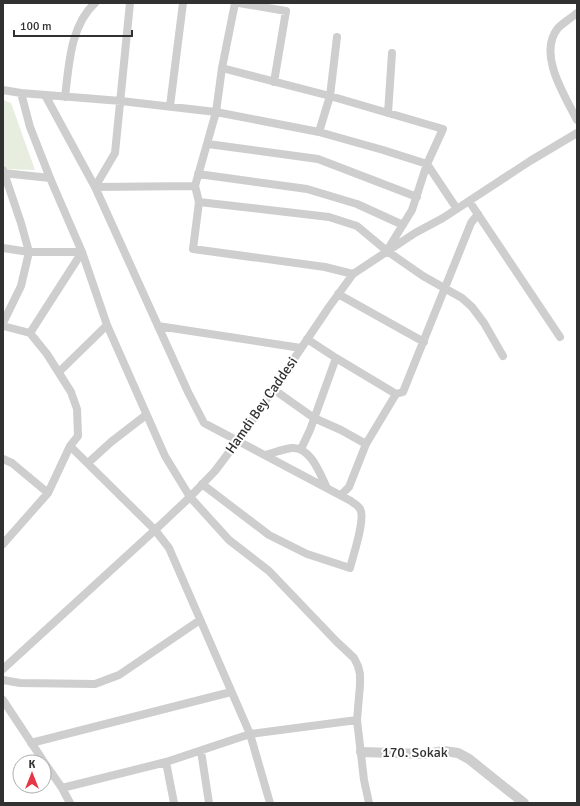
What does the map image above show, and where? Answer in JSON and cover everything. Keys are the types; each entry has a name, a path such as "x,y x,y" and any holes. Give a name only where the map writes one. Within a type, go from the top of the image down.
{"street":[{"path":"65,97 74,37 88,9 95,3"},
{"path":"95,187 115,152 130,3"},
{"path":"170,106 183,3"},
{"path":"235,3 222,68 216,112 195,186 199,202 193,249 325,267 353,274"},
{"path":"239,3 286,11 274,82"},
{"path":"577,13 558,28 552,40 550,55 553,70 577,120"},
{"path":"319,132 330,96 336,37"},
{"path":"388,113 392,53"},
{"path":"222,68 330,96 444,129 427,164 412,210 387,251"},
{"path":"3,90 21,93 170,106 216,112 319,132 427,164 457,209"},
{"path":"21,93 30,127 82,252 107,325 165,456 190,497 229,540 268,571 354,658 358,666 360,674 357,720 364,780 369,803"},
{"path":"45,95 95,187 204,423 341,495 360,508 362,514 361,526 350,568 307,554 269,535 202,484"},
{"name":"Hamdi Bey Caddesi","path":"3,669 155,530 215,471 353,274 387,251 457,209 530,161 577,133"},
{"path":"208,144 318,159 417,197"},
{"path":"3,544 48,493 70,446 78,436 76,409 71,392 47,354 30,333 3,324 21,286 29,252 4,172 50,178"},
{"path":"198,174 307,189 356,204 403,225"},
{"path":"95,187 195,186"},
{"path":"469,201 560,337"},
{"path":"199,202 329,217 357,226 387,251 423,276 445,287 462,298 472,307 484,323 503,356"},
{"path":"341,495 349,487 366,444 396,394 403,392 471,223 478,214"},
{"path":"3,248 29,252 82,252"},
{"path":"30,333 82,252"},
{"path":"338,294 424,342"},
{"path":"59,372 107,325"},
{"path":"158,326 301,348"},
{"path":"307,339 396,394"},
{"path":"301,449 336,358"},
{"path":"273,389 314,418 341,430 366,444"},
{"path":"88,463 146,415"},
{"path":"70,446 155,530 169,548 250,734 270,803"},
{"path":"265,455 292,448 301,449 314,461 327,488"},
{"path":"3,459 12,463 48,493"},
{"path":"3,680 20,683 95,684 119,675 200,620"},
{"path":"31,743 231,692"},
{"path":"3,700 39,754"},
{"path":"62,788 166,762 250,734 357,720"},
{"path":"201,750 209,803"},
{"name":"170. Sokak","path":"361,752 426,754 444,751 458,753 469,759 524,803"},
{"path":"166,762 174,803"},
{"path":"52,774 70,803"}],"shaded area":[{"path":"3,100 11,103 35,170 6,169 3,162"}]}
